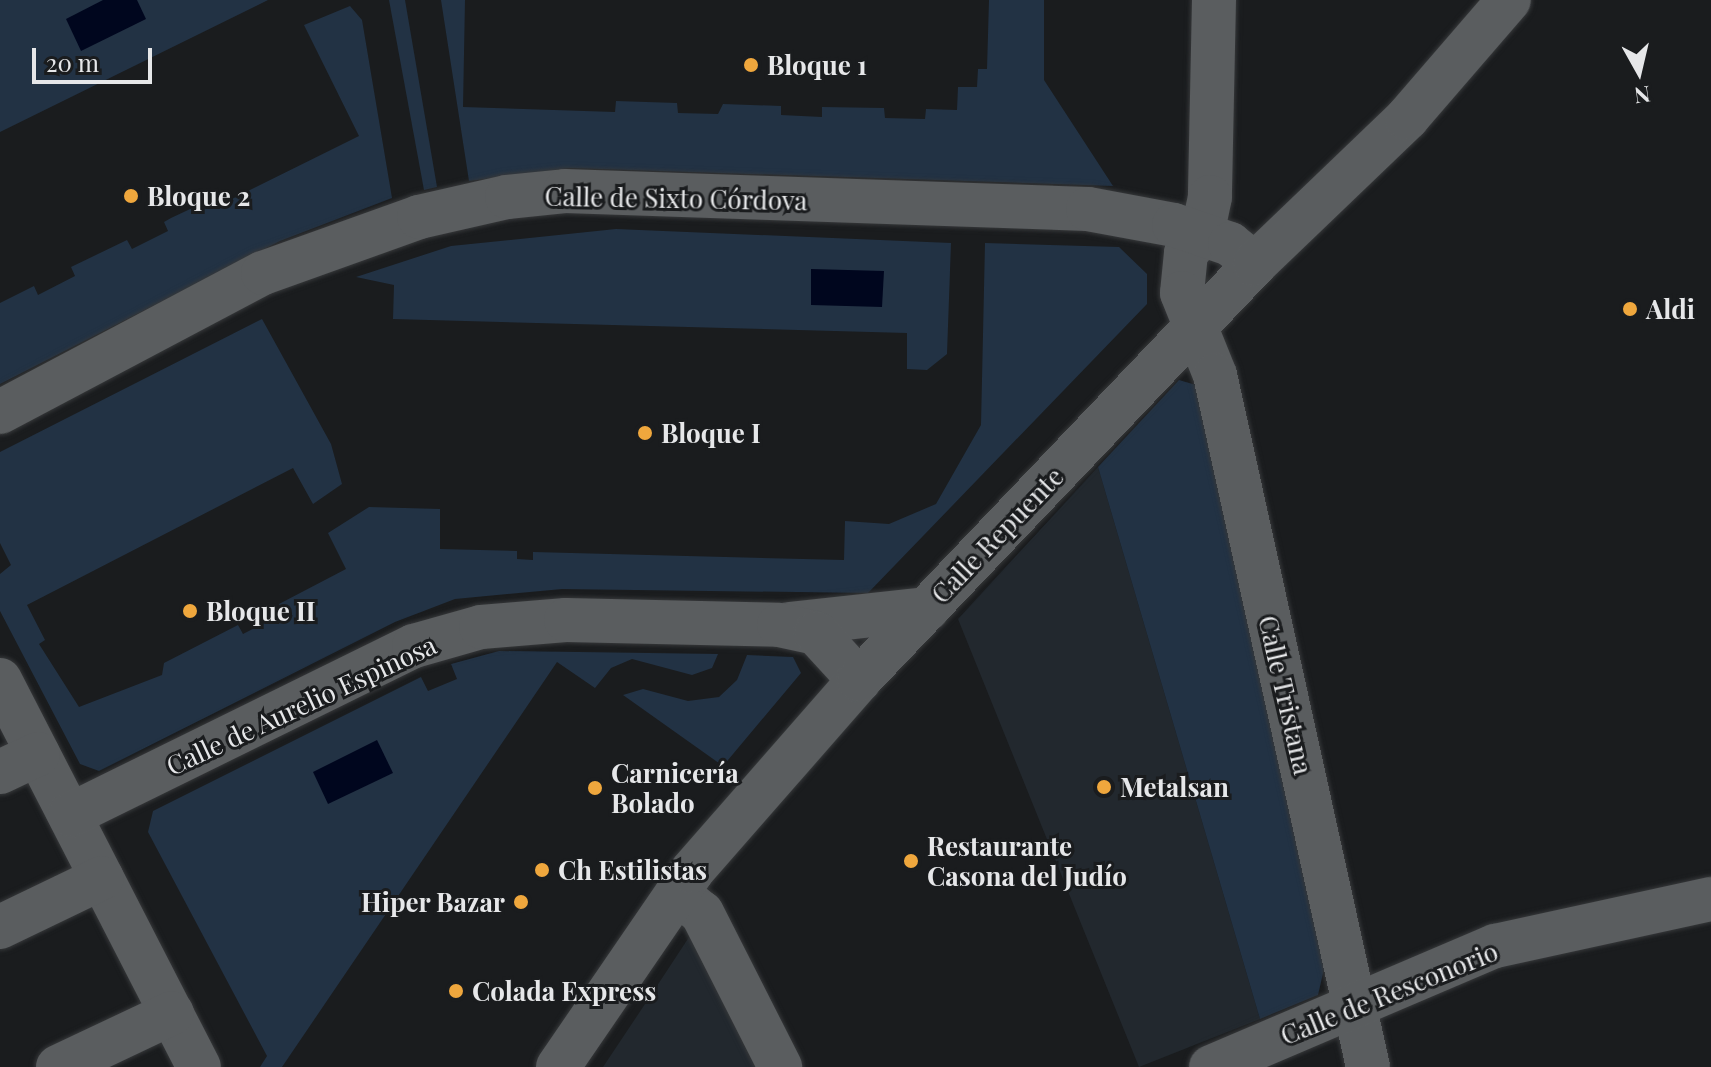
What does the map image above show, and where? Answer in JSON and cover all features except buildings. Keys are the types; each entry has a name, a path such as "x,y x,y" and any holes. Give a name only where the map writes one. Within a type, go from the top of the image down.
{"street":[{"path":"1195,326 1181,274 1202,235 1210,197 1214,0"},
{"name":"Calle Repuente","path":"558,1067 677,893 859,680 1255,264 1407,118 1483,18 1509,0"},
{"name":"Calle de Sixto Córdova","path":"0,412 263,273 419,217 507,197 565,191 1088,209 1202,235 1255,264"},
{"name":"Calle Tristana","path":"1195,326 1215,375 1368,1067"},
{"name":"Calle de Aurelio Espinosa","path":"70,815 414,646 481,627 566,620 779,625 927,609"},
{"name":"Calle de Aurelio Espinosa","path":"779,625 816,633 859,680"},
{"path":"0,680 19,763 70,815 199,1067"},
{"path":"0,927 102,878"},
{"path":"677,893 702,913 780,1067"},
{"name":"Calle de Resconorio","path":"1211,1067 1495,946 1711,899"},
{"path":"58,1067 172,1013"}],"shaded area":[{"path":"0,0 268,0 0,132"},
{"path":"103,0 137,0 146,19 81,51 66,19"},
{"path":"389,0 405,0 437,187 424,190"},
{"path":"441,0 465,0 463,107 615,112 616,101 677,103 678,113 718,114 723,104 781,106 781,115 822,117 822,107 884,108 885,118 925,119 926,109 957,110 958,87 977,87 978,69 987,69 989,0 1044,0 1044,80 1113,186 570,168 469,181"},
{"path":"350,6 362,20 392,198 280,241 0,384 0,303 34,286 38,295 75,276 71,267 127,240 132,249 168,231 164,222 171,218 220,195 224,203 359,136 304,25"},
{"path":"616,229 951,243 947,354 927,370 907,369 907,333 393,319 394,285 356,277 451,246"},
{"path":"985,243 1119,247 1147,274 1147,304 868,593 562,589 455,599 395,622 99,771 80,764 0,611 0,574 11,565 0,543 0,452 262,319 331,444 342,484 313,504 293,468 27,605 45,640 39,644 79,707 162,675 164,663 238,625 243,634 283,613 279,604 346,569 328,533 369,507 440,509 440,549 517,551 517,559 533,560 533,552 844,560 845,521 889,524 936,504 981,425"},
{"path":"811,269 884,271 882,307 811,305"},
{"path":"1179,380 1196,385 1214,435 1324,969 1318,995 1260,1019 1098,467"},
{"path":"1098,467 1260,1019 1139,1067 958,619"},
{"path":"499,651 718,654 712,668 692,675 632,659 611,668 595,688 557,662 282,1067 260,1067 267,1056 148,832 153,811 421,677 428,691 457,679 451,664"},
{"path":"747,655 793,657 801,673 723,766 623,695 643,689 688,701 719,697 737,680"},
{"path":"377,740 393,773 328,804 313,772"},
{"path":"697,925 769,1067 603,1067 649,998"}],"place":[{"name":"Bloque 1","path":"751,65"},
{"name":"Bloque 2","path":"131,196"},
{"name":"Aldi","path":"1630,309"},
{"name":"Bloque I","path":"645,433"},
{"name":"Bloque II","path":"190,611"},
{"name":"Metalsan","path":"1104,787"},
{"name":"Carnicería Bolado","path":"595,788"},
{"name":"Restaurante Casona del Judío","path":"911,861"},
{"name":"Ch Estilistas","path":"542,870"},
{"name":"Hiper Bazar","path":"521,902"},
{"name":"Colada Express","path":"456,991"}]}
